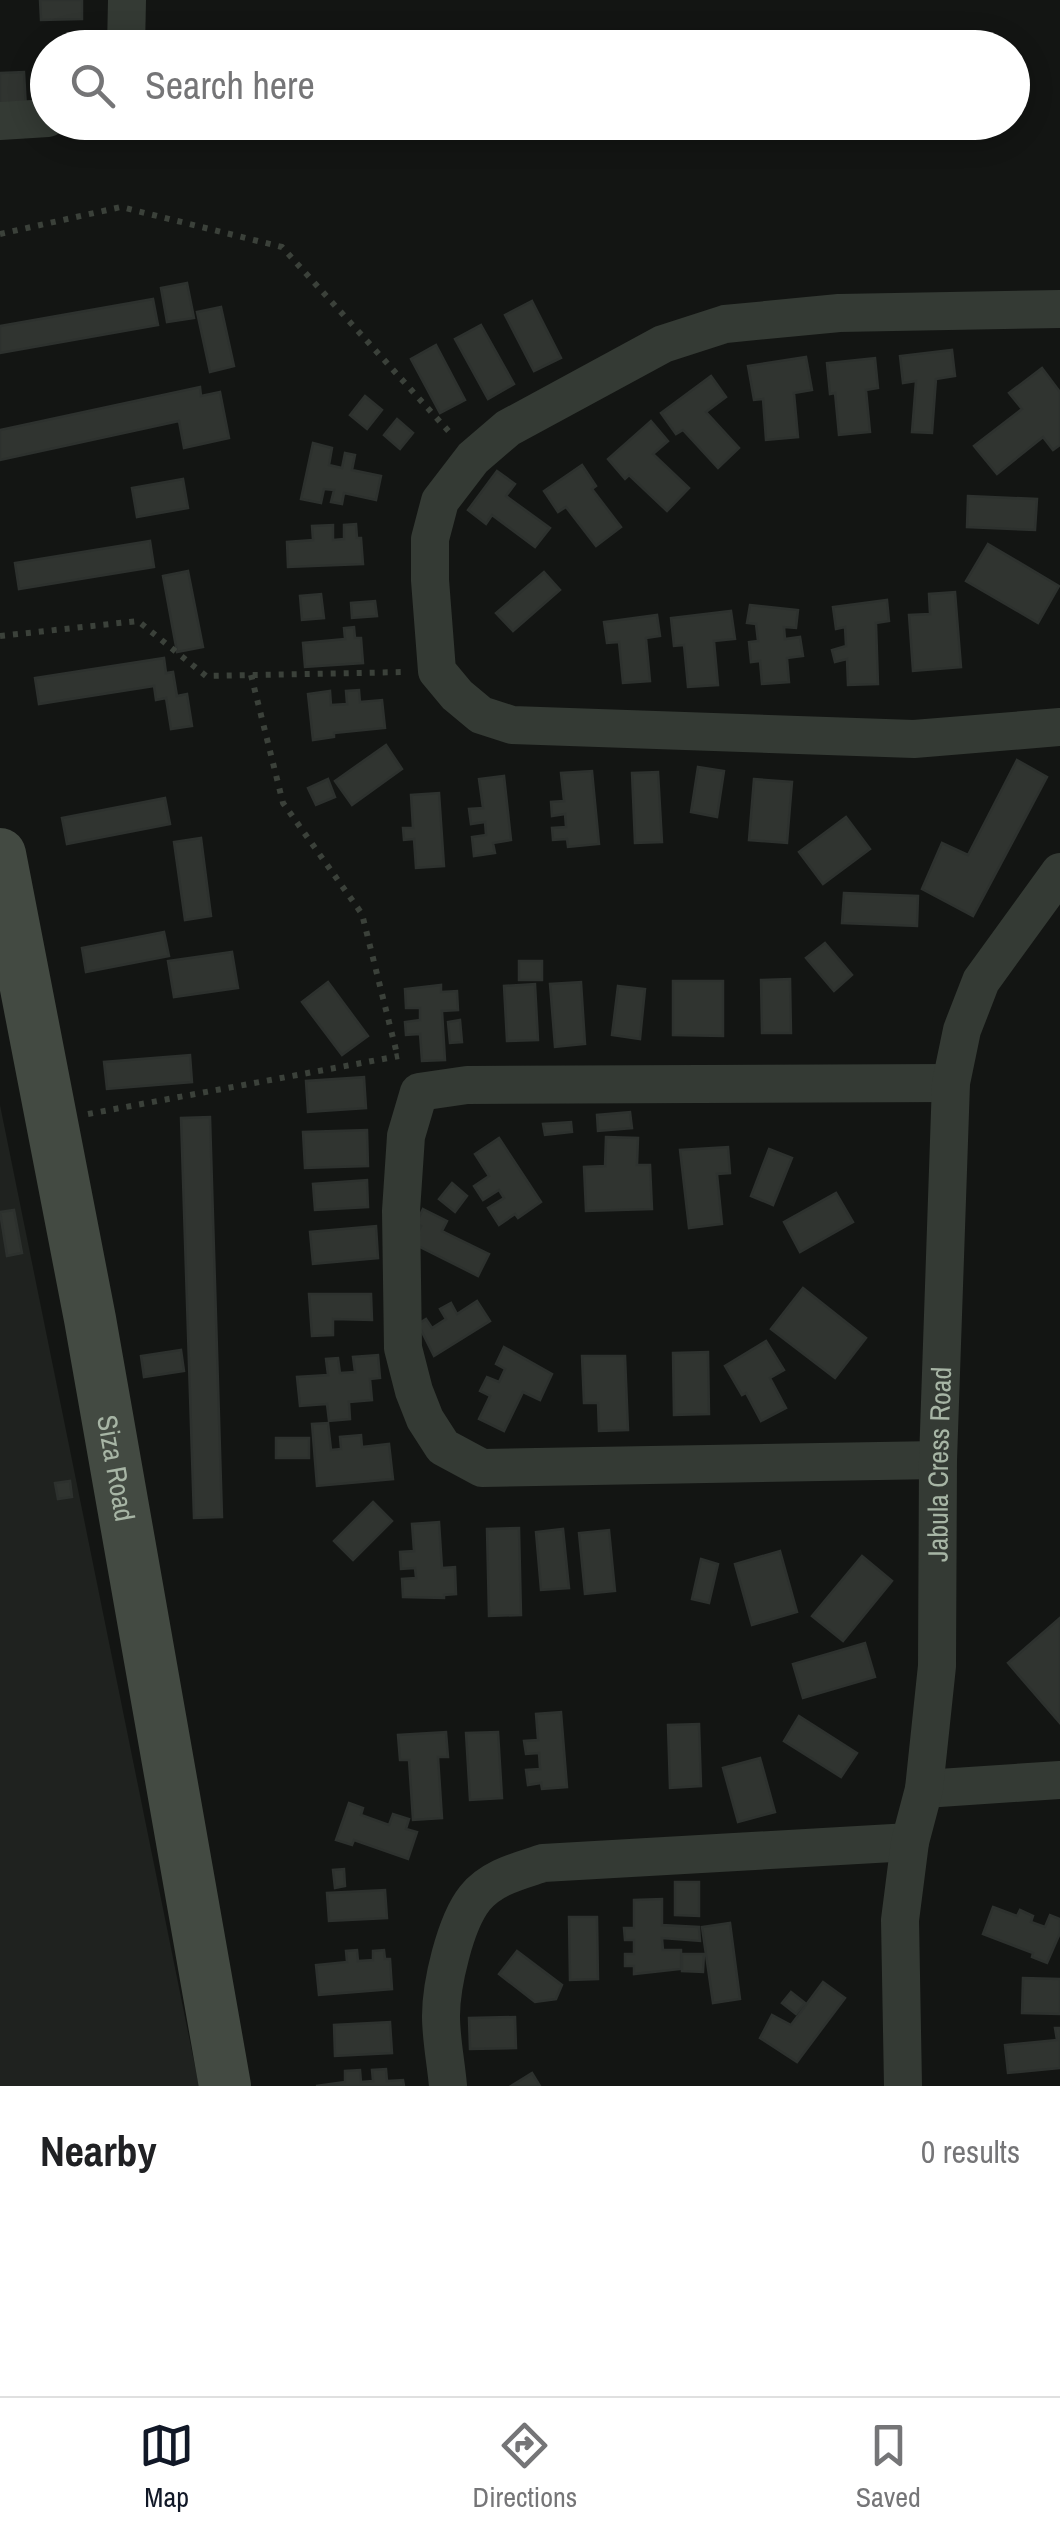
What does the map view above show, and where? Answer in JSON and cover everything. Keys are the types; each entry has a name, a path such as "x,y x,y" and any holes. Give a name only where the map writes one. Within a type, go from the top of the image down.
{"street":[{"path":"126,30 127,0"},
{"path":"0,121 30,119"},
{"path":"1060,310 839,313 725,324 663,344 508,428 473,458 440,501 430,539 438,671 456,694 481,715 512,725 914,739 1060,727"},
{"name":"Siza Road","path":"0,854 90,1319 225,2086"},
{"name":"Jabula Cress Road","path":"903,2086 900,1920 910,1842 924,1790 937,1666 938,1460 951,1084 962,1030 981,981 1060,872"},
{"path":"938,1460 482,1468 443,1447 425,1419 414,1391 403,1348 400,1212 406,1136 419,1092 467,1085 951,1084"},
{"path":"924,1790 1060,1780"},
{"path":"448,2086 441,2016 446,1974 458,1932 474,1898 502,1876 543,1863 910,1842"}],"path":[{"path":"0,234 121,206 282,247 473,458"},
{"path":"0,636 138,621 206,676 438,671"},
{"path":"251,675 284,803 362,914 398,1054 419,1092"},
{"path":"51,1121 398,1054"}],"shaded area":[{"path":"0,1105 199,2086 0,2086"}],"building":[{"path":"40,0 82,0 82,19 41,20"},
{"path":"24,72 26,108 0,109 0,73"},
{"path":"187,283 194,318 167,322 161,288"},
{"path":"153,299 158,325 0,353 0,326"},
{"path":"532,301 561,358 534,371 505,315"},
{"path":"221,307 234,366 210,372 197,312"},
{"path":"481,325 514,384 488,399 455,339"},
{"path":"436,345 465,400 440,413 411,359"},
{"path":"952,350 955,376 936,379 932,433 912,432 916,381 903,383 900,356"},
{"path":"806,357 812,390 794,393 798,437 766,440 763,399 754,400 748,366"},
{"path":"875,358 878,388 866,390 870,432 839,435 827,363"},
{"path":"1042,368 1060,392 1060,445 1053,450 1043,437 997,474 974,446 1022,409 1009,393"},
{"path":"711,376 726,397 706,412 739,448 718,468 683,430 676,434 661,413"},
{"path":"200,387 201,396 220,392 229,438 184,448 179,421 0,460 0,430"},
{"path":"365,396 382,410 367,429 350,415"},
{"path":"397,419 413,433 400,449 384,435"},
{"path":"651,421 668,441 653,454 689,488 667,511 629,475 625,479 608,459"},
{"path":"313,443 332,448 329,465 342,468 345,453 355,455 352,470 381,476 376,500 344,493 342,504 331,502 334,490 324,489 321,503 301,499"},
{"path":"582,465 596,486 592,489 621,527 596,546 566,507 558,512 544,491"},
{"path":"497,471 515,484 506,496 550,528 535,547 492,515 486,524 468,510"},
{"path":"183,479 188,508 137,517 132,488"},
{"path":"968,496 1037,499 1035,530 967,527"},
{"path":"356,524 363,564 288,567 287,542 313,540 312,526 333,525 333,540 344,539 344,525"},
{"path":"150,541 154,567 19,589 15,563"},
{"path":"988,544 1059,586 1038,623 966,581"},
{"path":"188,571 203,647 177,652 163,576"},
{"path":"544,572 560,590 513,631 496,613"},
{"path":"955,592 961,667 913,671 909,615 930,614 929,594"},
{"path":"321,594 324,618 302,620 300,596"},
{"path":"887,600 889,621 876,623 878,684 848,685 847,659 835,662 832,650 846,646 845,627 836,629 833,607"},
{"path":"375,601 377,616 352,618 351,603"},
{"path":"750,605 798,610 796,628 784,627 785,639 800,637 803,656 787,658 789,682 762,684 760,661 751,662 749,642 758,641 756,624 747,623"},
{"path":"731,611 735,639 714,641 718,685 688,687 684,645 674,646 671,618"},
{"path":"657,615 660,636 646,638 650,681 623,683 619,642 607,643 604,622"},
{"path":"354,627 355,638 361,638 363,663 305,667 303,643 345,639 344,628"},
{"path":"164,658 166,673 173,672 177,696 187,694 192,726 171,729 166,698 156,700 154,686 39,704 35,678"},
{"path":"359,690 360,702 382,700 385,728 334,733 334,737 313,740 308,694 330,691 331,705 347,704 346,691"},
{"path":"386,745 402,769 352,805 335,781"},
{"path":"1017,760 1047,777 973,916 922,889 942,843 968,855"},
{"path":"698,767 724,771 717,817 691,812"},
{"path":"592,771 599,844 568,847 567,839 553,840 552,828 566,827 565,814 552,816 551,802 564,801 561,773"},
{"path":"658,772 662,842 635,843 632,773"},
{"path":"504,776 511,840 493,843 495,853 474,856 472,837 486,835 485,822 471,824 469,809 483,808 479,779"},
{"path":"328,779 335,797 316,805 308,788"},
{"path":"754,779 792,782 787,843 749,840"},
{"path":"439,793 444,866 416,868 414,839 404,840 403,828 413,828 411,795"},
{"path":"165,798 170,824 67,844 62,818"},
{"path":"846,817 870,849 823,884 799,852"},
{"path":"201,838 211,916 185,920 174,842"},
{"path":"844,893 918,896 917,926 842,923"},
{"path":"164,932 169,956 86,972 82,948"},
{"path":"825,943 852,975 834,991 806,958"},
{"path":"232,952 238,988 174,997 168,961"},
{"path":"519,961 542,961 542,980 519,980"},
{"path":"790,979 791,1033 762,1033 761,980"},
{"path":"673,981 723,981 723,1036 673,1035"},
{"path":"328,982 368,1036 342,1055 302,1002"},
{"path":"581,982 585,1044 555,1047 550,984"},
{"path":"535,984 538,1040 507,1041 504,986"},
{"path":"441,985 441,992 457,991 458,1010 442,1011 445,1060 422,1061 420,1034 406,1035 405,1022 420,1020 420,1008 406,1008 405,989"},
{"path":"618,986 645,989 640,1039 612,1035"},
{"path":"460,1020 462,1042 450,1043 448,1022"},
{"path":"190,1055 192,1082 107,1089 104,1062"},
{"path":"364,1077 366,1108 308,1112 306,1081"},
{"path":"630,1112 632,1128 598,1131 597,1115"},
{"path":"210,1117 222,1517 194,1518 181,1118"},
{"path":"571,1122 572,1132 545,1135 543,1124"},
{"path":"367,1130 368,1166 305,1168 303,1132"},
{"path":"606,1137 638,1138 637,1165 650,1165 652,1209 586,1211 584,1167 605,1166"},
{"path":"499,1138 541,1202 499,1225 488,1208 504,1198 499,1190 483,1200 474,1186 489,1176 475,1154"},
{"path":"728,1147 730,1173 717,1174 722,1224 689,1228 680,1150"},
{"path":"769,1149 792,1158 773,1205 751,1196"},
{"path":"367,1180 368,1207 315,1210 313,1184"},
{"path":"452,1183 467,1196 455,1212 439,1199"},
{"path":"836,1193 853,1222 800,1252 784,1222"},
{"path":"423,1209 447,1221 442,1231 489,1254 478,1276 412,1243 421,1226 416,1223"},
{"path":"14,1210 22,1253 7,1256 0,1212"},
{"path":"376,1226 378,1258 313,1264 310,1232"},
{"path":"803,1288 866,1338 835,1378 771,1329"},
{"path":"309,1294 371,1294 372,1320 333,1319 333,1335 312,1336"},
{"path":"477,1301 490,1321 434,1356 418,1324 426,1319 432,1328 446,1319 440,1309 451,1303 457,1314"},
{"path":"766,1341 784,1370 770,1378 786,1408 761,1421 725,1366"},
{"path":"504,1347 552,1374 540,1400 523,1392 504,1431 479,1419 490,1396 480,1391 487,1377 499,1382 505,1369 496,1364"},
{"path":"181,1350 184,1371 144,1377 141,1356"},
{"path":"708,1352 709,1414 674,1415 673,1353"},
{"path":"378,1355 380,1378 370,1379 372,1400 349,1402 350,1419 329,1421 327,1404 300,1406 297,1377 328,1375 326,1359 338,1358 340,1373 355,1372 353,1357"},
{"path":"582,1356 625,1356 628,1430 599,1431 598,1403 584,1403"},
{"path":"328,1423 331,1450 341,1449 340,1437 361,1435 362,1447 389,1444 393,1479 317,1486 312,1424"},
{"path":"276,1438 309,1438 309,1458 276,1458"},
{"path":"70,1481 72,1497 58,1499 55,1483"},
{"path":"373,1502 392,1521 353,1560 334,1541"},
{"path":"439,1522 442,1568 455,1567 456,1594 444,1598 403,1597 402,1579 416,1578 415,1568 401,1569 400,1552 414,1551 412,1524"},
{"path":"519,1528 521,1615 489,1616 487,1529"},
{"path":"563,1529 569,1588 541,1590 536,1532"},
{"path":"609,1530 615,1591 585,1594 579,1533"},
{"path":"780,1551 797,1612 752,1625 735,1564"},
{"path":"862,1556 892,1581 843,1641 812,1616"},
{"path":"701,1559 718,1564 709,1603 692,1599"},
{"path":"1060,1618 1060,1723 1008,1663"},
{"path":"865,1643 875,1677 803,1698 793,1664"},
{"path":"561,1712 567,1787 542,1789 541,1783 528,1785 526,1770 540,1769 539,1753 526,1754 524,1741 538,1740 536,1714"},
{"path":"799,1716 857,1753 841,1777 784,1741"},
{"path":"699,1724 701,1786 670,1788 668,1725"},
{"path":"446,1732 448,1757 438,1757 442,1818 413,1820 409,1760 400,1760 398,1735"},
{"path":"498,1732 502,1798 470,1800 466,1733"},
{"path":"760,1758 775,1812 738,1822 723,1768"},
{"path":"349,1803 363,1808 361,1815 389,1825 393,1814 409,1819 406,1829 417,1832 408,1859 354,1840 352,1845 336,1840"},
{"path":"344,1869 345,1886 335,1888 333,1870"},
{"path":"675,1882 699,1882 699,1916 675,1915"},
{"path":"385,1890 387,1918 329,1921 327,1893"},
{"path":"662,1899 662,1925 699,1927 700,1941 662,1938 663,1950 681,1950 681,1969 634,1974 634,1966 625,1966 625,1954 634,1954 634,1940 625,1940 624,1928 634,1928 634,1900"},
{"path":"993,1907 1017,1916 1020,1910 1033,1916 1031,1922 1045,1927 1050,1915 1060,1919 1060,1933 1047,1963 1032,1957 1033,1953 983,1934"},
{"path":"569,1917 597,1917 598,1979 570,1980"},
{"path":"730,1923 740,1999 713,2003 702,1927"},
{"path":"357,1950 358,1961 373,1960 373,1951 384,1950 385,1959 390,1959 392,1989 319,1995 316,1965 347,1962 346,1951"},
{"path":"517,1951 562,1985 556,1999 535,2002 499,1974"},
{"path":"682,1954 704,1954 703,1972 682,1971"},
{"path":"1023,1978 1060,1979 1060,2014 1022,2013"},
{"path":"823,1982 845,1998 797,2062 760,2038 772,2015 791,2025"},
{"path":"791,1992 805,2003 796,2014 782,2003"},
{"path":"515,2017 516,2048 470,2049 469,2018"},
{"path":"390,2022 392,2053 335,2056 334,2025"},
{"path":"1055,2028 1060,2028 1060,2068 1008,2073 1005,2045 1057,2040"},
{"path":"386,2069 387,2081 403,2080 404,2086 316,2086 345,2082 345,2071 360,2070 361,2082 373,2081 372,2070"},
{"path":"532,2073 540,2086 511,2086"}]}
